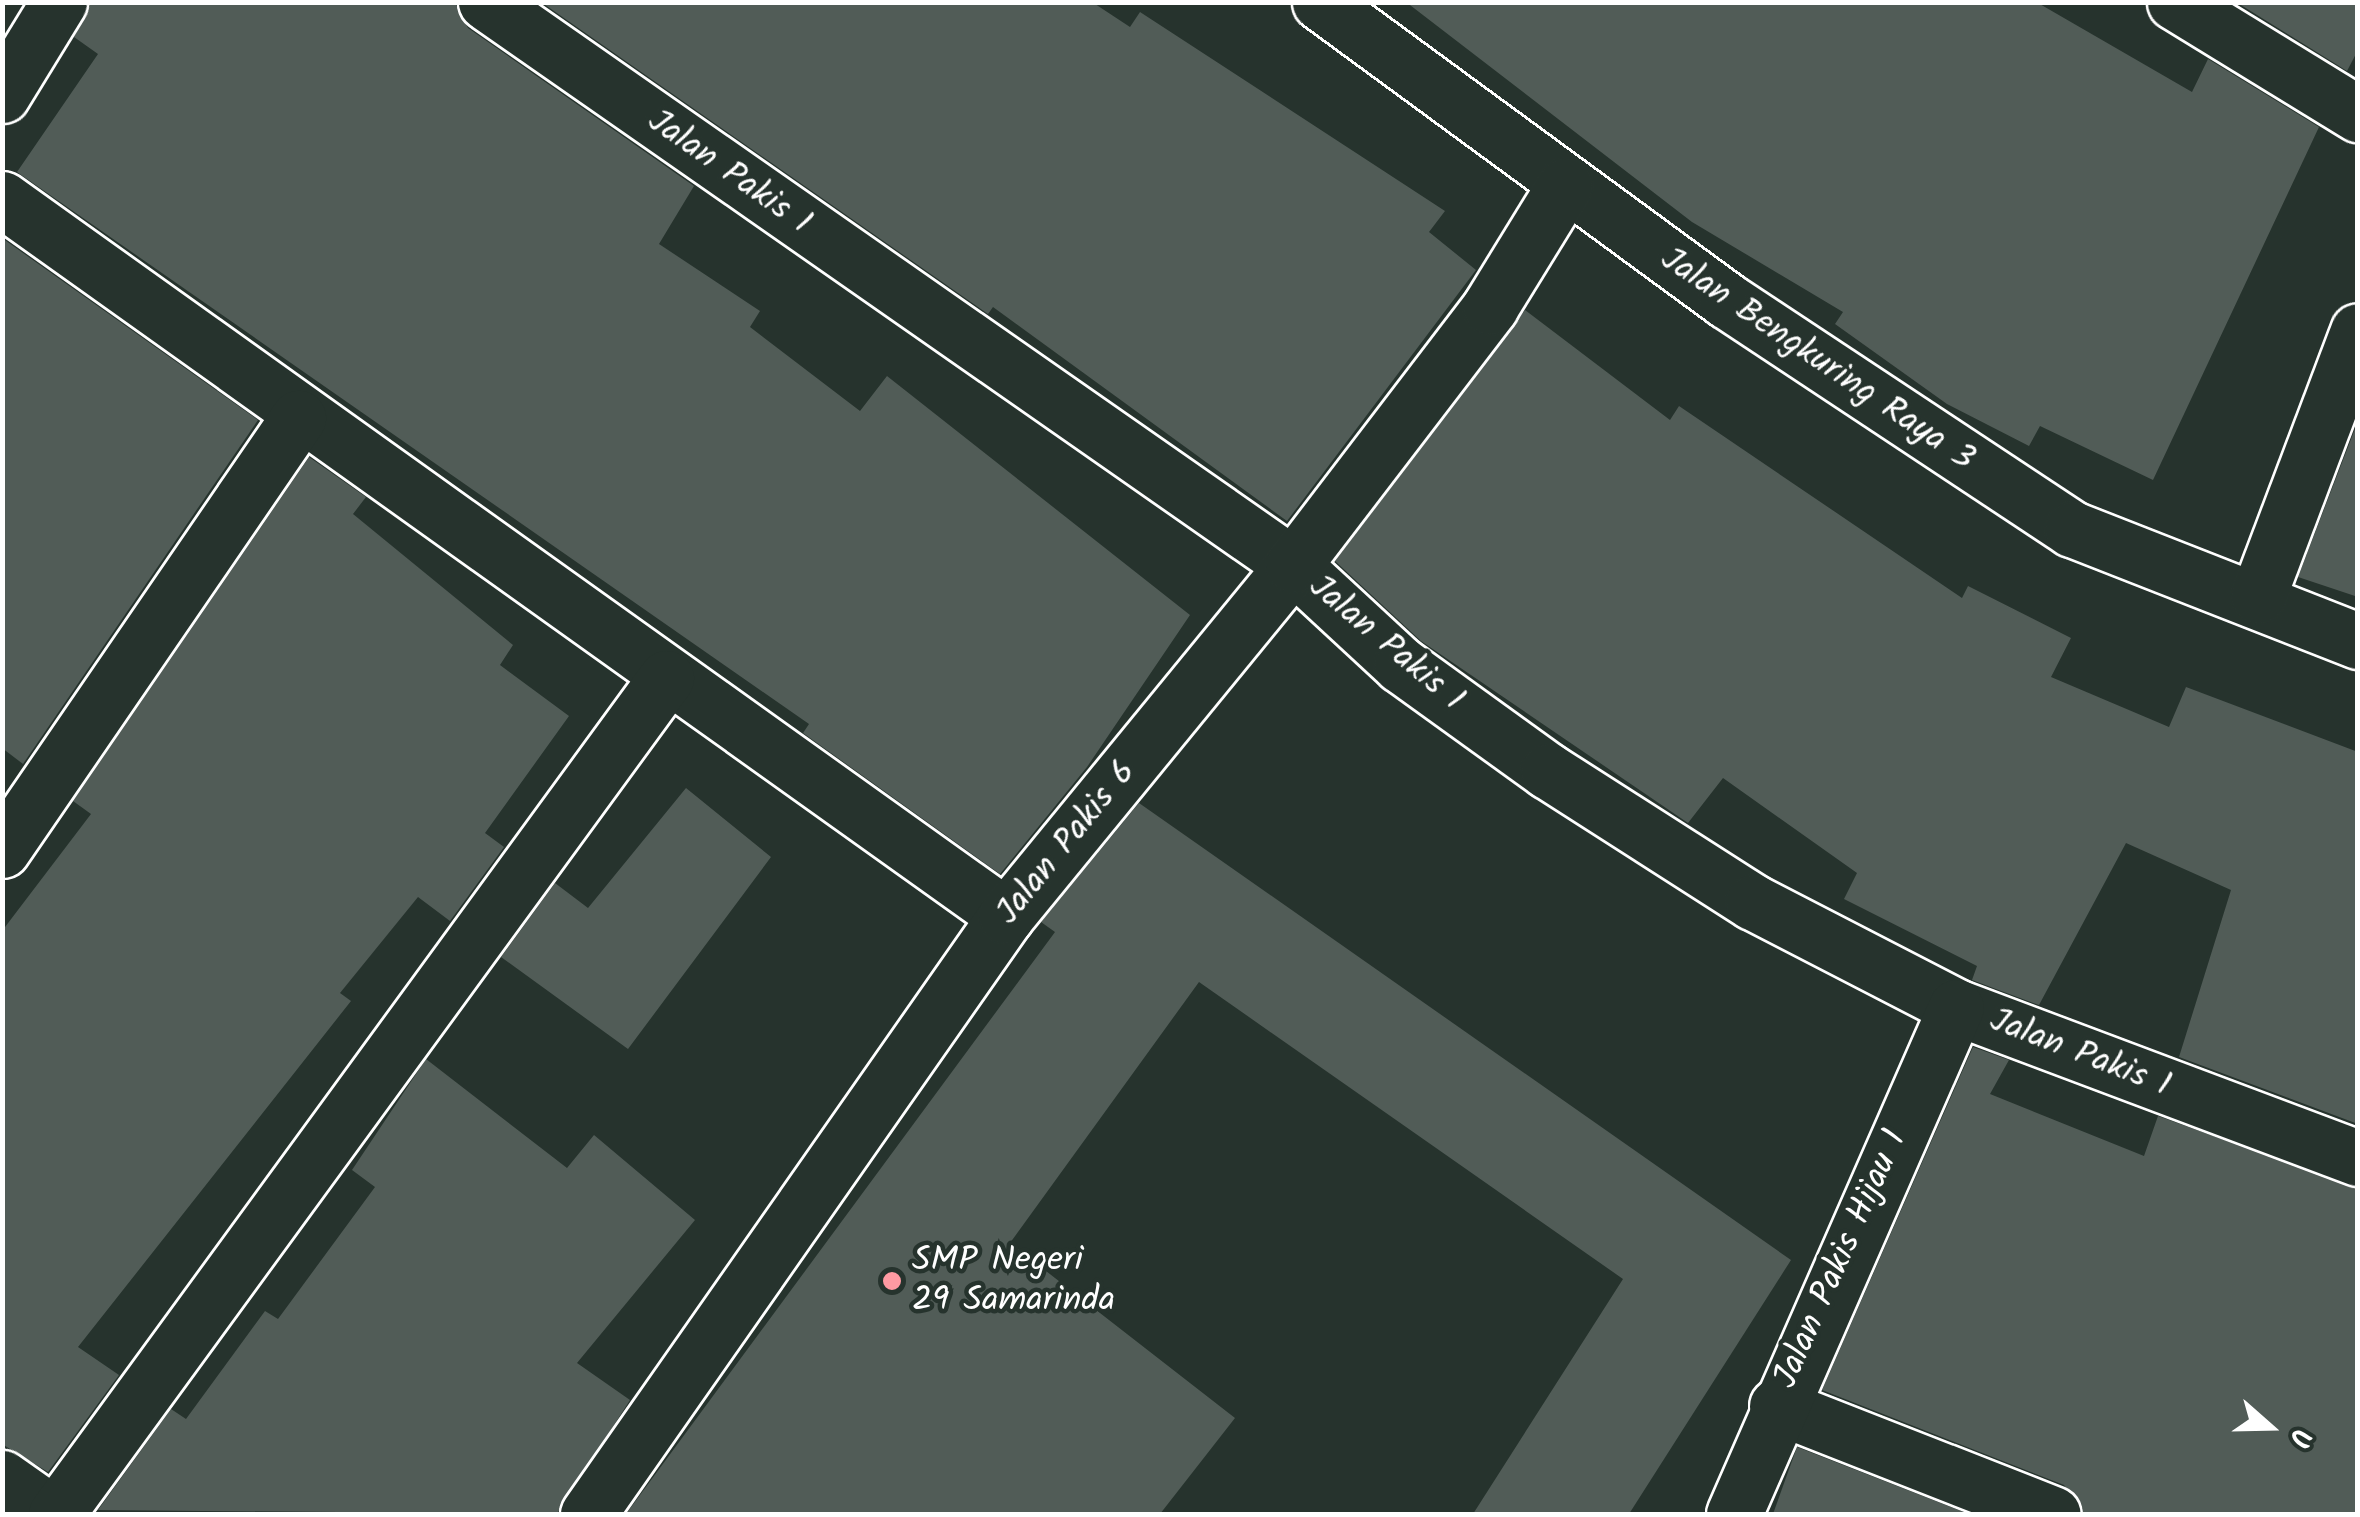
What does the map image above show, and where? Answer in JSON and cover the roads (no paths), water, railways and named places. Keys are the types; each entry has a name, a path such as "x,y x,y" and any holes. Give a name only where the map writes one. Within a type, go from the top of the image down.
{"street":[{"path":"2,95 59,2"},
{"name":"Jalan Pakis 1","path":"486,2 1293,566 1401,666 1548,771 1753,902 1956,1008 2358,1158"},
{"name":"Jalan Bengkuring Raya 3","path":"1320,2 1565,185 2072,528 2258,596 2358,641"},
{"path":"2175,2 2358,114"},
{"name":"Jalan Pakis 6","path":"588,1514 1006,916 1293,566 1490,307 1565,185"},
{"path":"2,199 298,418 1006,916"},
{"path":"2258,596 2358,331"},
{"path":"2,850 298,418"},
{"path":"2,1478 54,1514 666,678"},
{"name":"Jalan Pakis Hijau 1","path":"1734,1514 1777,1406 1956,1008"},
{"path":"1777,1406 2053,1514"}],"place":[{"name":"SMP Negeri 29 Samarinda","path":"892,1281"}]}
